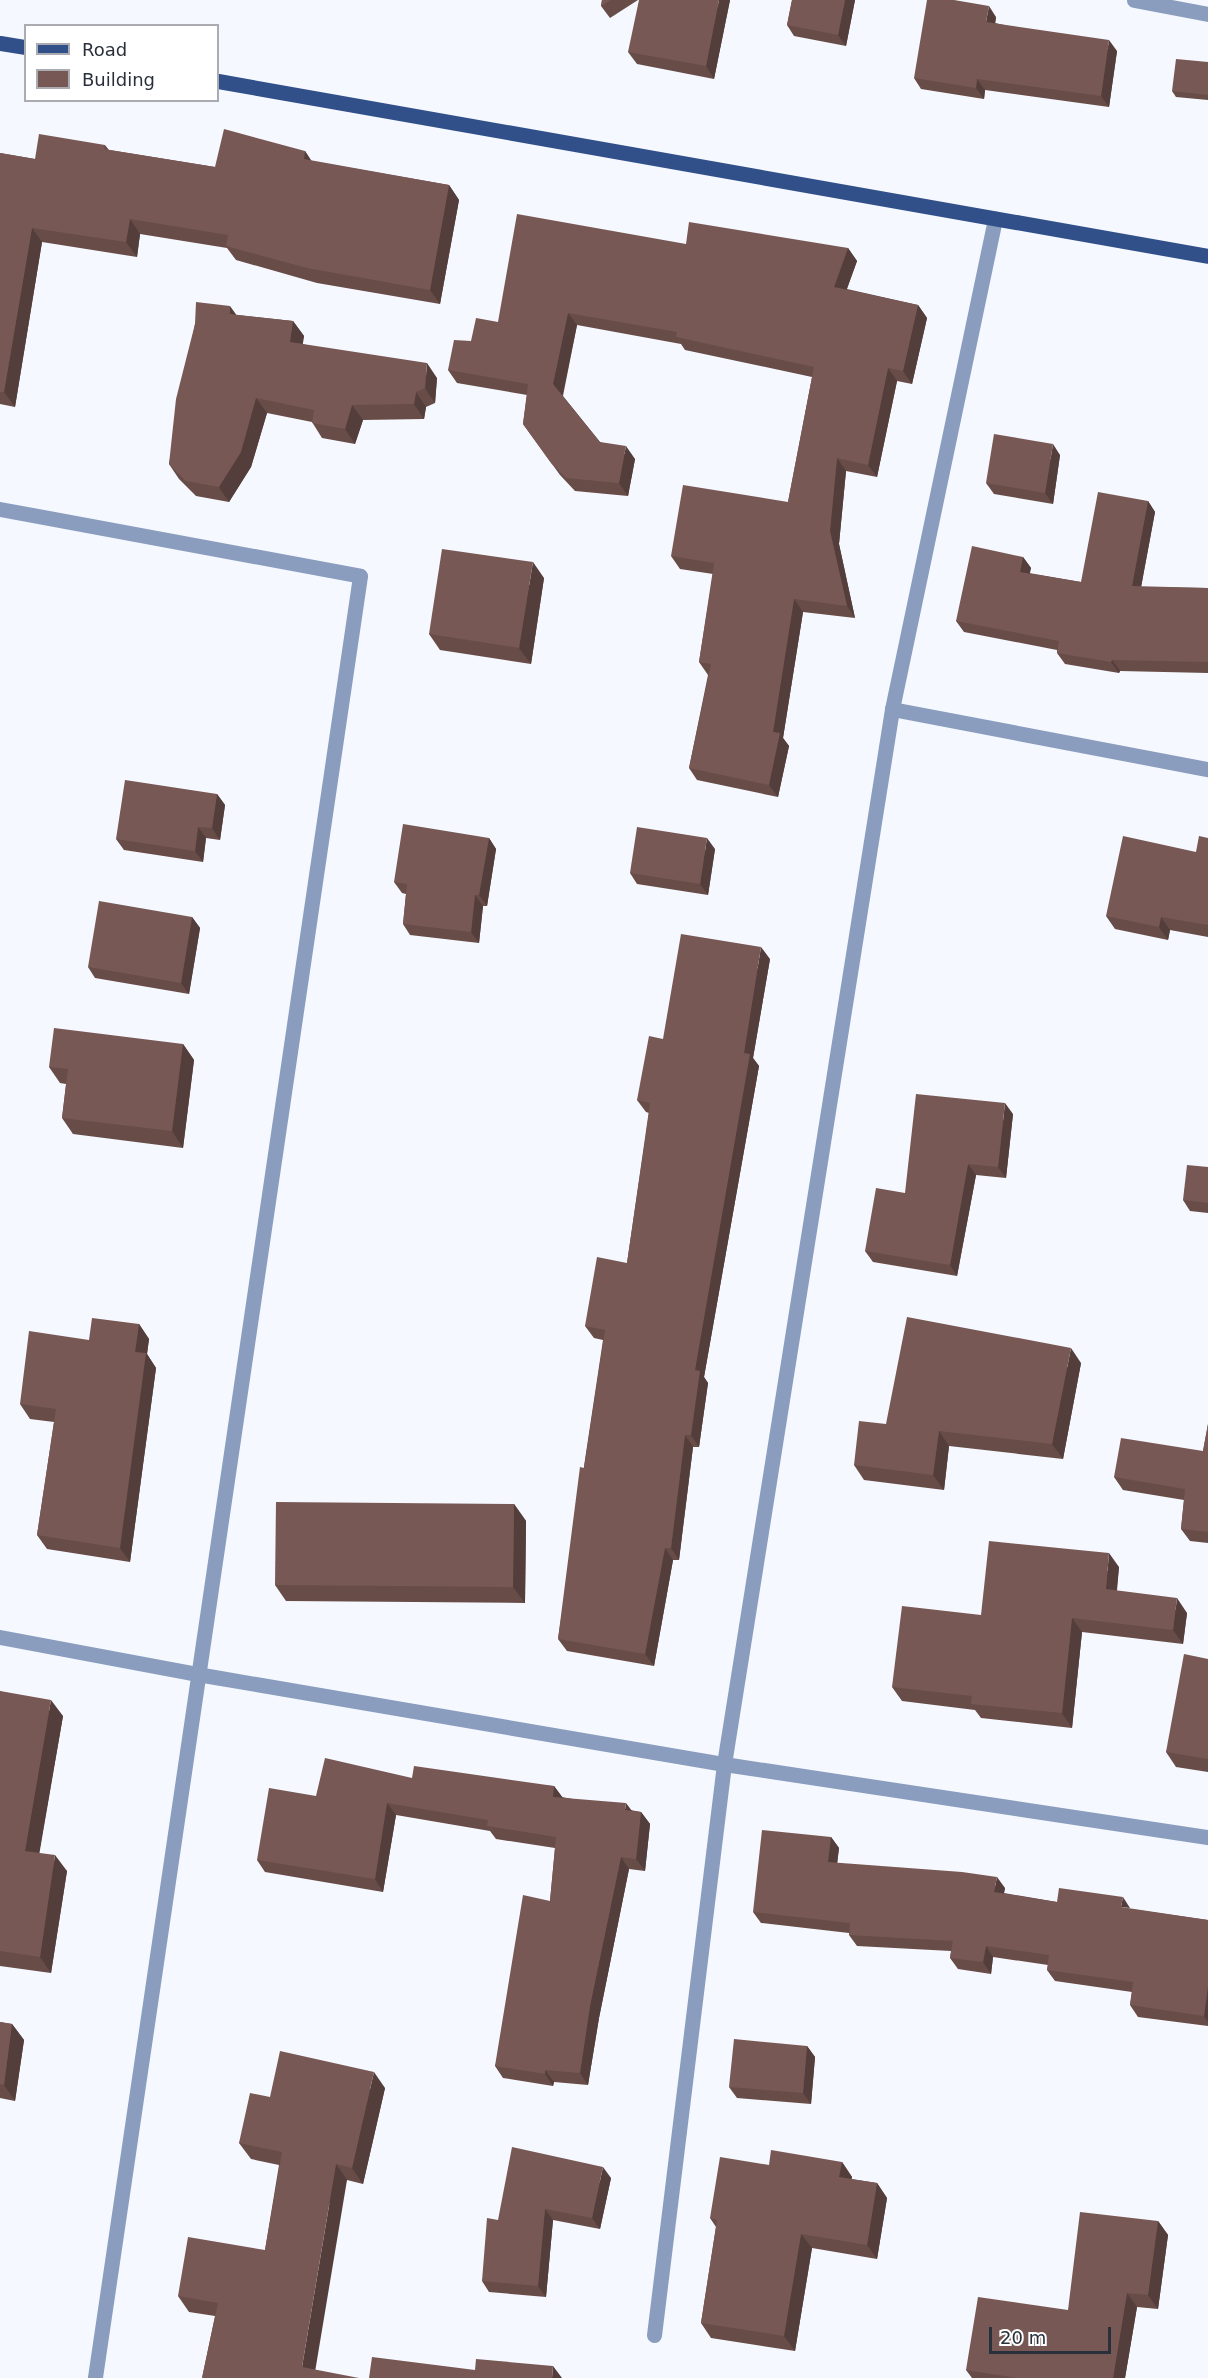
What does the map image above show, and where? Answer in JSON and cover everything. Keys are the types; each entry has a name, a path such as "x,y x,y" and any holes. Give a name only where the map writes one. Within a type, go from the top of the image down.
{"main road":[{"path":"0,43 24,47"},
{"path":"219,81 1208,256"}],"street":[{"path":"1134,0 1208,14"},
{"path":"654,2335 724,1764 892,709 995,219"},
{"path":"0,509 360,576 95,2378"},
{"path":"892,709 1208,769"},
{"path":"0,1637 197,1674 724,1764 1208,1837"}],"building":[{"path":"602,0 611,0 601,6"},
{"path":"639,0 719,0 706,66 628,52"},
{"path":"792,0 845,0 838,35 787,25"},
{"path":"927,0 954,0 989,6 986,22 1109,40 1101,96 977,79 976,88 914,78"},
{"path":"1176,59 1208,62 1208,95 1172,91"},
{"path":"224,129 305,151 304,159 449,185 430,290 307,268 226,246 228,235 130,219 126,242 32,228 4,392 0,392 0,153 35,159 39,134 105,145 104,149 215,167"},
{"path":"517,214 686,244 689,222 848,248 834,287 918,305 903,371 888,368 868,465 837,458 830,531 847,606 794,599 773,732 780,733 769,785 689,768 711,664 699,662 714,563 671,556 683,485 788,502 814,367 676,337 677,332 568,313 553,384 600,442 626,446 619,483 566,478 551,463 523,424 528,384 448,370 454,340 471,341 476,318 498,322"},
{"path":"196,302 230,306 230,314 293,321 290,342 427,363 425,388 416,392 414,404 352,405 345,429 312,423 314,410 256,398 241,452 219,487 186,481 169,464 176,399 195,324"},
{"path":"994,434 1053,444 1045,493 986,483"},
{"path":"1098,492 1148,501 1132,586 1208,588 1208,662 1112,660 1111,662 1057,653 1059,641 956,621 972,546 1023,557 1020,572 1081,582"},
{"path":"442,549 533,562 519,648 429,634"},
{"path":"125,780 217,794 212,828 198,827 195,851 116,839"},
{"path":"403,824 489,838 479,895 475,895 471,932 403,924 407,884 394,882"},
{"path":"637,827 707,838 700,884 630,873"},
{"path":"1123,836 1196,852 1199,836 1208,838 1208,925 1161,917 1159,927 1106,916"},
{"path":"99,901 192,917 181,983 88,967"},
{"path":"681,934 761,947 744,1053 750,1054 695,1370 700,1371 691,1435 685,1435 671,1548 665,1548 645,1654 558,1639 580,1467 584,1468 605,1330 585,1326 597,1257 627,1263 650,1103 637,1100 649,1036 663,1039"},
{"path":"54,1028 183,1044 172,1131 62,1118 68,1069 49,1067"},
{"path":"916,1094 1005,1103 998,1167 968,1164 950,1265 865,1251 876,1188 905,1193"},
{"path":"1187,1165 1208,1167 1208,1203 1183,1200"},
{"path":"907,1317 1071,1348 1052,1444 939,1431 933,1475 854,1465 859,1421 886,1424"},
{"path":"92,1318 139,1324 135,1352 146,1353 120,1548 37,1535 56,1409 20,1404 29,1331 89,1340"},
{"path":"1208,1424 1208,1532 1181,1529 1185,1489 1114,1477 1121,1438 1203,1451"},
{"path":"276,1502 514,1504 513,1587 275,1585"},
{"path":"989,1541 1109,1553 1106,1589 1177,1598 1173,1630 1072,1618 1062,1713 971,1704 972,1696 892,1687 902,1606 981,1615"},
{"path":"1184,1654 1208,1659 1208,1759 1166,1752"},
{"path":"0,1691 51,1700 25,1851 55,1855 40,1957 0,1951"},
{"path":"325,1758 412,1778 414,1766 554,1786 553,1797 626,1803 625,1810 641,1812 636,1859 621,1857 590,2006 580,2073 545,2070 545,2074 495,2066 523,1895 550,1901 556,1837 487,1826 488,1820 387,1803 375,1879 257,1860 269,1788 316,1796"},
{"path":"762,1830 831,1837 828,1862 962,1872 997,1877 994,1892 1057,1902 1059,1888 1123,1897 1121,1907 1208,1920 1208,1986 1204,2016 1130,2005 1133,1982 1047,1970 1049,1955 986,1946 983,1962 950,1958 953,1941 849,1935 850,1923 753,1912"},
{"path":"0,2022 12,2024 4,2085 0,2084"},
{"path":"734,2039 807,2046 803,2093 729,2087"},
{"path":"280,2051 374,2072 352,2168 336,2164 302,2367 359,2378 202,2378 218,2303 178,2296 188,2237 265,2250 282,2152 239,2143 250,2093 270,2097"},
{"path":"512,2147 603,2167 592,2218 545,2209 538,2286 482,2281 487,2218 498,2220"},
{"path":"771,2150 842,2162 839,2177 877,2183 867,2245 801,2234 784,2336 701,2323 717,2220 710,2218 720,2157 769,2165"},
{"path":"1080,2212 1158,2221 1148,2295 1127,2293 1113,2378 1017,2378 966,2370 978,2297 1068,2310"},
{"path":"372,2357 475,2370 476,2359 553,2366 552,2378 369,2378"}]}
